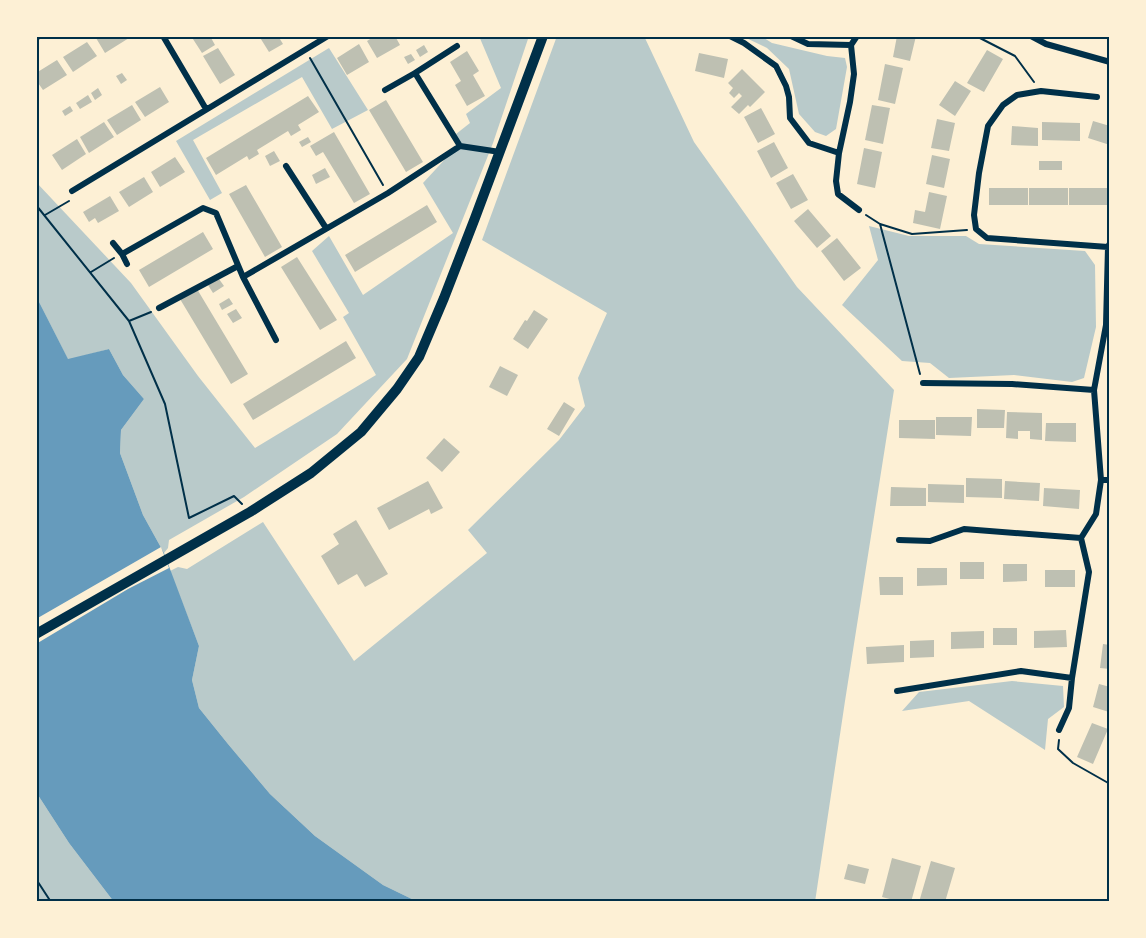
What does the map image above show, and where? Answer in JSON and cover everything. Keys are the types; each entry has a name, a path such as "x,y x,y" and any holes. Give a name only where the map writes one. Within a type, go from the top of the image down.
{"main road":[{"path":"36,634 250,512 311,473 361,432 397,389 419,357 468,238 543,36"}],"street":[{"path":"163,36 206,109"},
{"path":"312,36 317,43"},
{"path":"72,190 328,36"},
{"path":"730,36 776,66 789,97 790,118 809,142 839,153"},
{"path":"791,36 808,44 851,45"},
{"path":"857,36 851,45 854,74 836,181 838,194 859,210"},
{"path":"1031,36 1046,44 1110,62"},
{"path":"385,90 457,46"},
{"path":"416,73 460,146"},
{"path":"1059,730 1070,708 1072,678 1089,572 1081,538 1096,514 1101,480 1094,390 1108,326 1109,245 987,238 976,229 974,214 988,126 1003,105 1017,95 1041,91 1097,96"},
{"path":"243,277 388,193 460,146 500,152"},
{"path":"286,166 327,228"},
{"path":"122,254 203,208 216,213 243,277 276,340"},
{"path":"114,243 127,264"},
{"path":"159,308 238,266"},
{"path":"923,383 1012,384 1094,390"},
{"path":"1101,480 1110,480"},
{"path":"899,540 930,541 964,529 1081,538"},
{"path":"897,691 1021,671 1072,678"}],"path":[{"path":"976,36 1015,56 1041,91"},
{"path":"305,50 388,193"},
{"path":"45,215 69,201 72,190"},
{"path":"36,205 129,321 165,404 189,518 234,496 250,512"},
{"path":"859,210 880,224 912,234 976,229"},
{"path":"880,224 923,383"},
{"path":"91,272 122,254"},
{"path":"129,321 159,308"},
{"path":"1059,730 1058,749 1073,763 1110,784"},
{"path":"36,879 51,902"}],"shaded area":[{"path":"479,36 529,36 493,143 407,359 337,434 244,497 169,540 168,548 164,553 143,515 120,453 121,430 144,399 123,375 109,349 68,360 36,296 36,182 131,283 198,376 255,448 376,375 343,317 349,313 312,251 329,236 363,295 453,233 423,183 460,143 456,134 470,123 466,114 501,88"},
{"path":"557,36 644,36 694,142 797,287 894,390 815,902 418,902 383,885 315,836 270,794 199,708 192,680 199,646 170,571 178,567 187,569 263,522 354,661 487,553 468,530 559,440 585,406 578,378 607,313 482,240"},
{"path":"742,36 761,36 772,43 845,58 847,67 836,129 826,136 815,132 799,114 789,69 767,48"},
{"path":"329,48 368,110 332,129 302,77 193,140 222,193 210,200 176,141"},
{"path":"869,226 909,236 966,236 979,244 1085,251 1095,265 1096,327 1084,378 1072,382 1014,375 949,378 930,363 902,361 842,305 878,260"},
{"path":"1012,681 1063,686 1064,707 1048,719 1045,750 969,701 902,711 919,692"},
{"path":"36,792 69,843 114,902 36,902"}],"water":[{"path":"36,296 68,359 109,349 123,375 144,399 121,430 120,453 143,515 164,553 199,646 192,680 199,708 270,794 315,836 383,885 418,902 114,902 69,843 36,792"}],"pier":[{"path":"161,547 169,568 128,589 36,644 36,619"}],"building":[{"path":"99,36 128,36 129,38 105,53 96,38"},
{"path":"191,36 210,36 215,45 202,53"},
{"path":"259,36 278,36 283,44 269,52"},
{"path":"375,36 395,36 400,45 377,58 367,41"},
{"path":"897,36 916,36 910,61 893,57"},
{"path":"87,42 97,56 73,72 63,57"},
{"path":"359,44 369,62 347,75 337,58"},
{"path":"424,45 428,52 420,57 416,50"},
{"path":"218,48 235,75 220,84 203,56"},
{"path":"987,50 1003,59 984,92 967,83"},
{"path":"467,51 479,71 473,75 485,96 467,106 455,85 461,81 450,62"},
{"path":"699,53 728,59 724,78 695,71"},
{"path":"411,54 415,60 408,64 404,57"},
{"path":"57,60 67,75 43,90 36,80 36,73"},
{"path":"885,64 903,68 895,104 878,100"},
{"path":"742,69 765,92 739,114 731,107 742,96 739,93 734,98 729,93 733,88 728,83"},
{"path":"122,73 127,80 121,84 116,76"},
{"path":"955,81 971,91 955,116 939,105"},
{"path":"160,87 169,102 145,117 135,102"},
{"path":"98,88 102,95 95,100 91,93"},
{"path":"88,95 92,102 80,109 76,103"},
{"path":"308,96 319,112 298,125 301,130 291,136 288,131 257,150 259,154 249,160 247,156 216,175 206,158"},
{"path":"386,100 423,162 406,172 369,110"},
{"path":"132,105 141,120 117,135 107,120"},
{"path":"872,105 890,108 883,144 865,140"},
{"path":"70,106 73,111 65,116 62,111"},
{"path":"761,108 775,134 758,143 744,117"},
{"path":"937,119 955,123 949,151 931,148"},
{"path":"1093,121 1110,126 1110,145 1088,138"},
{"path":"104,122 114,137 89,153 80,137"},
{"path":"1042,122 1080,123 1080,141 1042,140"},
{"path":"1012,126 1038,128 1038,146 1011,145"},
{"path":"334,132 370,194 354,203 323,152 316,156 310,146"},
{"path":"308,137 311,142 302,147 299,142"},
{"path":"77,139 86,154 62,170 52,155"},
{"path":"774,142 788,168 771,178 757,151"},
{"path":"864,148 882,152 875,188 857,184"},
{"path":"274,151 280,161 270,166 265,156"},
{"path":"932,155 950,159 944,188 926,184"},
{"path":"175,157 185,172 160,187 151,172"},
{"path":"1039,161 1062,161 1062,170 1039,170"},
{"path":"325,168 330,177 316,184 312,175"},
{"path":"793,174 808,200 791,209 776,183"},
{"path":"144,177 153,192 129,207 119,192"},
{"path":"246,185 282,247 265,257 229,194"},
{"path":"989,188 1028,188 1028,205 989,205"},
{"path":"1029,188 1068,188 1068,205 1029,205"},
{"path":"1069,188 1108,188 1108,205 1069,205"},
{"path":"929,192 947,196 940,229 913,223 915,210 925,212"},
{"path":"110,196 119,211 98,223 95,218 89,222 83,212"},
{"path":"427,205 437,222 355,272 345,255"},
{"path":"808,209 831,236 817,248 794,221"},
{"path":"203,232 213,249 149,287 139,270"},
{"path":"837,238 861,268 844,281 821,251"},
{"path":"297,257 337,320 320,330 281,267"},
{"path":"219,279 224,286 213,293 208,285"},
{"path":"197,289 248,374 231,384 180,299"},
{"path":"229,298 233,304 222,310 219,304"},
{"path":"236,309 242,318 233,323 227,314"},
{"path":"534,310 548,319 528,349 513,339"},
{"path":"346,341 356,358 253,420 243,404"},
{"path":"500,366 518,375 507,396 489,387"},
{"path":"564,402 575,409 559,436 547,429"},
{"path":"977,409 1005,410 1004,428 977,428"},
{"path":"1007,412 1042,413 1042,440 1030,439 1030,431 1018,431 1018,439 1006,438"},
{"path":"936,417 972,417 971,436 936,435"},
{"path":"899,420 935,420 935,439 899,438"},
{"path":"1046,423 1076,423 1076,442 1045,441"},
{"path":"444,438 460,452 442,472 426,458"},
{"path":"966,478 1002,479 1002,498 966,497"},
{"path":"428,481 443,508 431,514 429,509 389,530 377,508"},
{"path":"1005,481 1040,483 1039,501 1004,499"},
{"path":"928,484 964,485 964,503 928,502"},
{"path":"891,487 926,488 926,506 890,506"},
{"path":"1044,488 1080,490 1079,509 1043,506"},
{"path":"356,520 388,574 365,587 357,574 338,585 321,556 339,544 333,534"},
{"path":"960,562 984,562 984,579 960,579"},
{"path":"1003,564 1027,564 1027,581 1003,582"},
{"path":"917,568 947,568 947,585 917,586"},
{"path":"1045,570 1075,570 1075,587 1045,587"},
{"path":"879,577 903,577 903,595 880,595"},
{"path":"993,628 1017,628 1017,645 993,645"},
{"path":"1066,630 1067,647 1034,648 1034,631"},
{"path":"984,631 984,648 951,649 951,632"},
{"path":"934,640 934,657 910,658 910,641"},
{"path":"1103,644 1110,645 1110,669 1100,668"},
{"path":"904,645 904,662 867,664 866,647"},
{"path":"1099,684 1110,687 1109,712 1093,707"},
{"path":"1092,723 1108,729 1093,764 1077,757"},
{"path":"892,858 921,866 911,902 882,897"},
{"path":"931,861 955,868 945,902 919,902"},
{"path":"848,864 869,869 865,884 844,879"}]}
